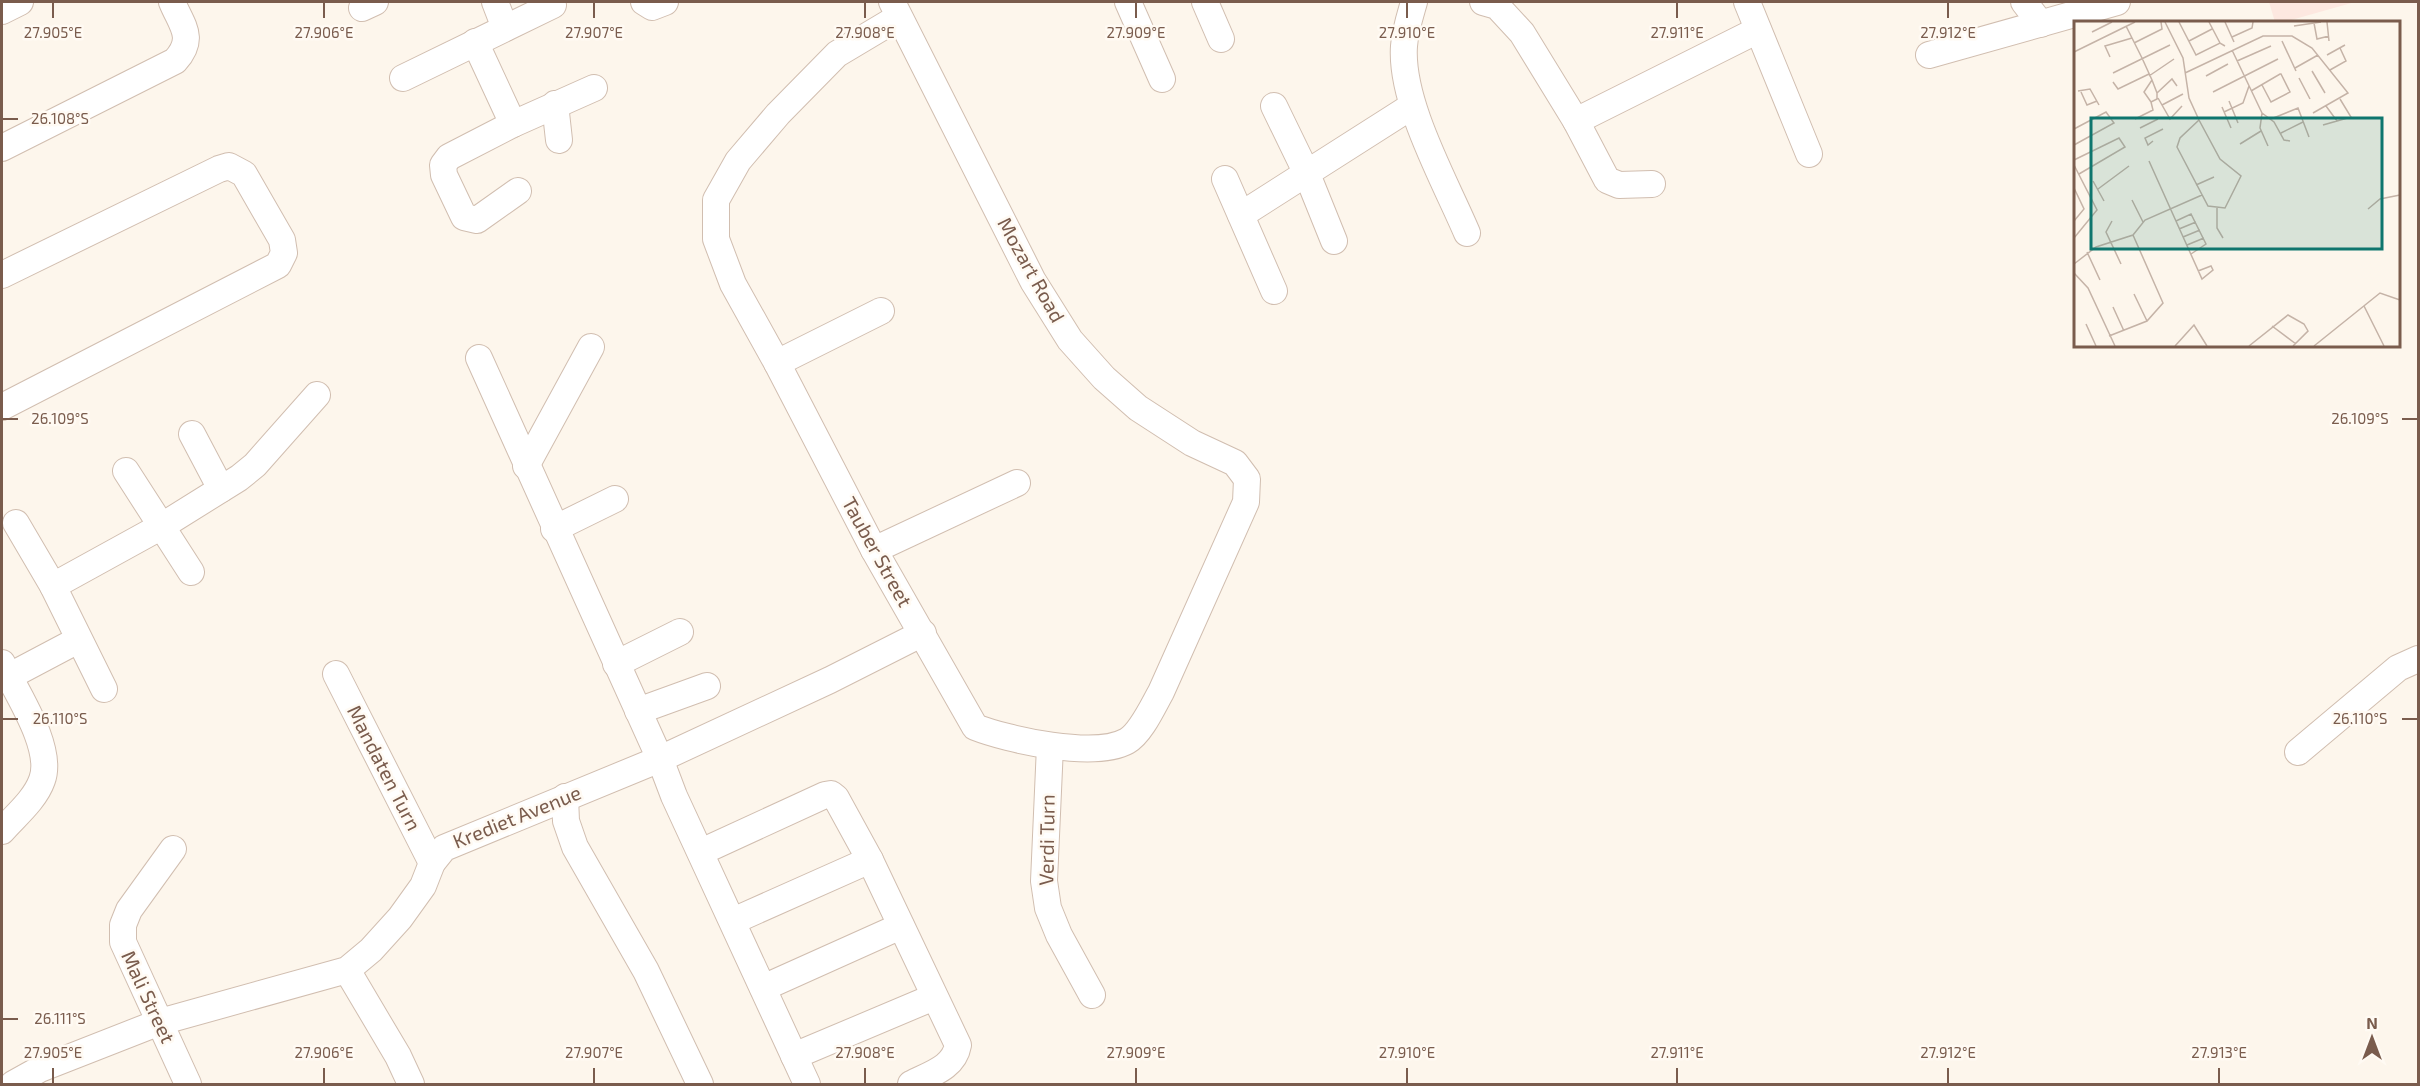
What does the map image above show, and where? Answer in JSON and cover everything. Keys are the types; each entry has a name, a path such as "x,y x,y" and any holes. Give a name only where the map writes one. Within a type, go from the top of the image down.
{"street":[{"path":"2,11 20,2"},
{"path":"2,148 175,61 185,50 188,39 172,2"},
{"path":"495,2 505,28"},
{"path":"644,2 652,7 665,2"},
{"path":"1128,2 1162,79"},
{"path":"1205,2 1221,39"},
{"path":"1414,2 1404,47 1406,81 1412,106 1467,233"},
{"path":"1747,2 1809,154"},
{"path":"2024,2 2041,24"},
{"path":"1929,55 2117,2"},
{"path":"1495,3 1522,33 1576,121 1607,180 1619,185 1652,184"},
{"path":"403,78 553,5"},
{"name":"Tauber Street","path":"895,9 837,54 778,114 738,161 716,200 716,239 733,284 777,363 874,550 975,727 993,734 1050,746 1109,747 1129,740 1147,718 1175,662 1246,502 1248,487 1244,474"},
{"name":"Mozart Road","path":"895,9 1033,281 1070,340 1104,378 1138,408 1192,443 1235,463 1244,474"},
{"path":"1576,121 1758,30"},
{"path":"475,42 513,124"},
{"path":"518,190 477,220 469,220 464,217 444,175 443,165 449,157 513,124 594,88"},
{"path":"555,104 559,141"},
{"path":"1274,106 1307,174 1334,241"},
{"path":"1241,215 1412,106"},
{"path":"2,275 229,166 244,174 282,240 284,253 278,265 2,407"},
{"path":"1225,178 1274,291"},
{"path":"777,363 881,310"},
{"path":"526,466 591,347"},
{"path":"479,358 554,529 807,1084"},
{"path":"53,586 162,526 239,478 255,465 317,395"},
{"path":"192,434 221,489"},
{"path":"126,471 191,572"},
{"path":"874,550 1017,483"},
{"path":"554,529 615,500"},
{"path":"16,523 53,586 104,689"},
{"path":"616,664 680,632"},
{"name":"Krediet Avenue","path":"13,1084 40,1070 160,1022 347,970 371,950 400,918 423,886 432,862 444,848 660,759 830,680 923,633"},
{"path":"2,831 34,795 42,780 45,761 37,735 5,670 78,640"},
{"path":"2298,752 2398,668 2418,659"},
{"name":"Mandaten Turn","path":"336,674 432,862"},
{"path":"638,711 707,686"},
{"name":"Verdi Turn","path":"1050,746 1044,881 1048,908 1059,935 1092,995"},
{"path":"701,852 825,795 836,798 870,860 958,1045 956,1056 949,1065 911,1084"},
{"path":"565,798 566,821 575,847 646,970 700,1084"},
{"name":"Mali Street","path":"173,849 129,910 123,925 123,942 188,1084"},
{"path":"733,921 870,860"},
{"path":"763,988 901,926"},
{"path":"347,970 398,1056 411,1084"},
{"path":"794,1056 934,997"}],"shaded area":[{"path":"2269,2 2355,2 2288,21 2275,21"}]}
